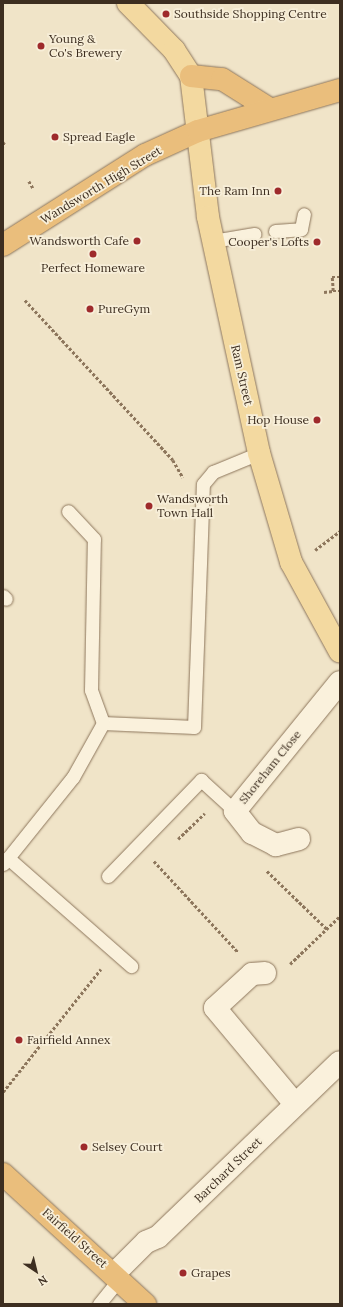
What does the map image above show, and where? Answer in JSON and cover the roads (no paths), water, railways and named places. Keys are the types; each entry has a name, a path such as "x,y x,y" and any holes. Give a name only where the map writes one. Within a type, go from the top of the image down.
{"highway":[{"path":"191,76 222,79 268,108"},
{"name":"Wandsworth High Street","path":"3,246 145,155 198,131 268,108 340,90"},
{"name":"Fairfield Street","path":"4,1176 117,1276 145,1304"}],"main road":[{"path":"128,3 170,44 191,76"},
{"name":"Ram Street","path":"191,76 213,241 259,453 291,562 340,652"}],"street":[{"name":"Shoreham Close","path":"299,839 276,845 252,832 235,811 340,682"},
{"path":"258,973 215,1008 295,1104"},
{"name":"Barchard Street","path":"117,1276 146,1242 158,1238 340,1062"}],"lane":[{"path":"275,231 302,229 304,214"},
{"path":"213,241 254,234"},
{"path":"103,723 194,727 204,516 203,484 213,472 259,453"},
{"path":"68,511 94,539 91,690 103,723 73,777 6,861 131,966"},
{"path":"108,876 201,780 235,811"},
{"path":"99,1304 117,1276"}],"place":[{"name":"Southside Shopping Centre","path":"166,14"},
{"name":"Young & Co's Brewery","path":"41,46"},
{"name":"Spread Eagle","path":"55,137"},
{"name":"The Ram Inn","path":"278,191"},
{"name":"Wandsworth Cafe","path":"137,241"},
{"name":"Cooper's Lofts","path":"317,242"},
{"name":"Perfect Homeware","path":"93,254"},
{"name":"PureGym","path":"90,309"},
{"name":"Hop House","path":"317,420"},
{"name":"Wandsworth Town Hall","path":"149,506"},
{"name":"Fairfield Annex","path":"19,1040"},
{"name":"Selsey Court","path":"84,1147"},
{"name":"Grapes","path":"183,1273"}]}
